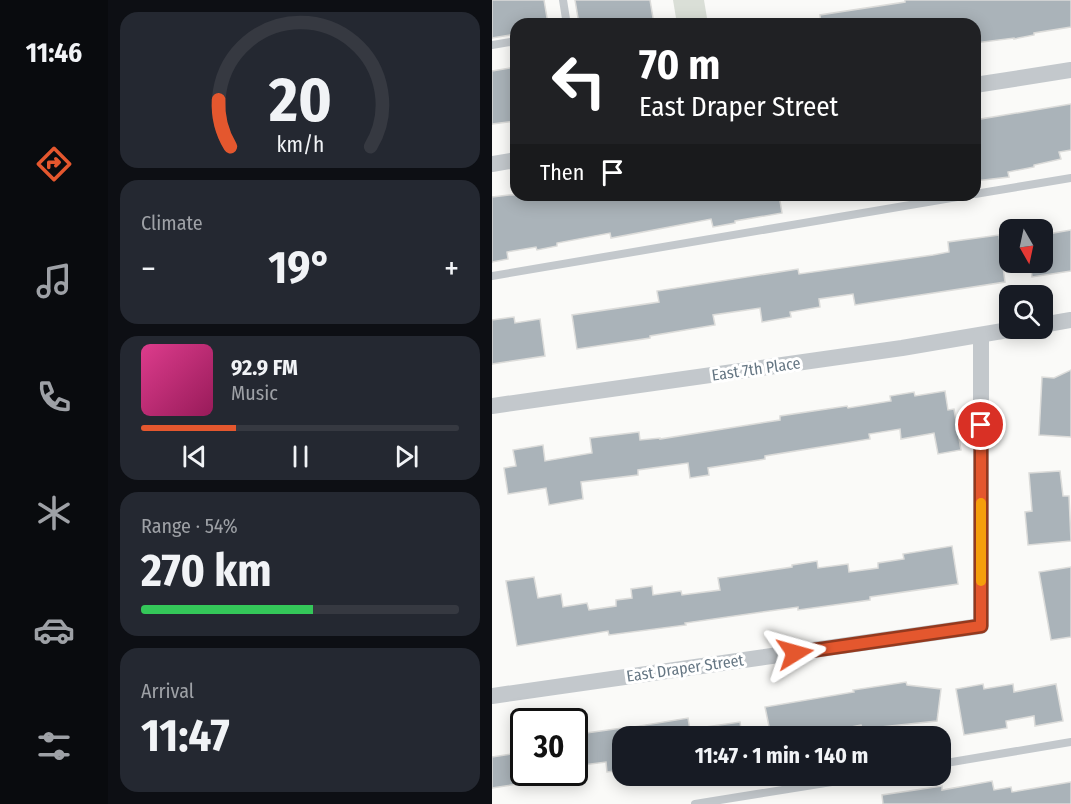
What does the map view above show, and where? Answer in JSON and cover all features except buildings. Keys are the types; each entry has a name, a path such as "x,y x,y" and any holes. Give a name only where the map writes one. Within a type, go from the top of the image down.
{"street":[{"path":"981,84 1071,69"},
{"path":"492,164 510,161"},
{"path":"1053,323 1071,320"},
{"name":"East 7th Place","path":"492,406 902,348 999,332"},
{"name":"East Draper Street","path":"492,696 981,626 981,335"}],"lane":[{"path":"563,0 566,18"},
{"path":"492,45 510,42"},
{"path":"981,193 1071,178"},
{"path":"492,276 934,201"},
{"path":"951,762 1071,742"},
{"path":"695,804 807,786"}],"shaded area":[{"path":"673,0 704,0 707,18 676,18"}],"slow traffic":[{"path":"981,503 981,581"}],"route":[{"path":"795,653 981,626 981,425"}]}
